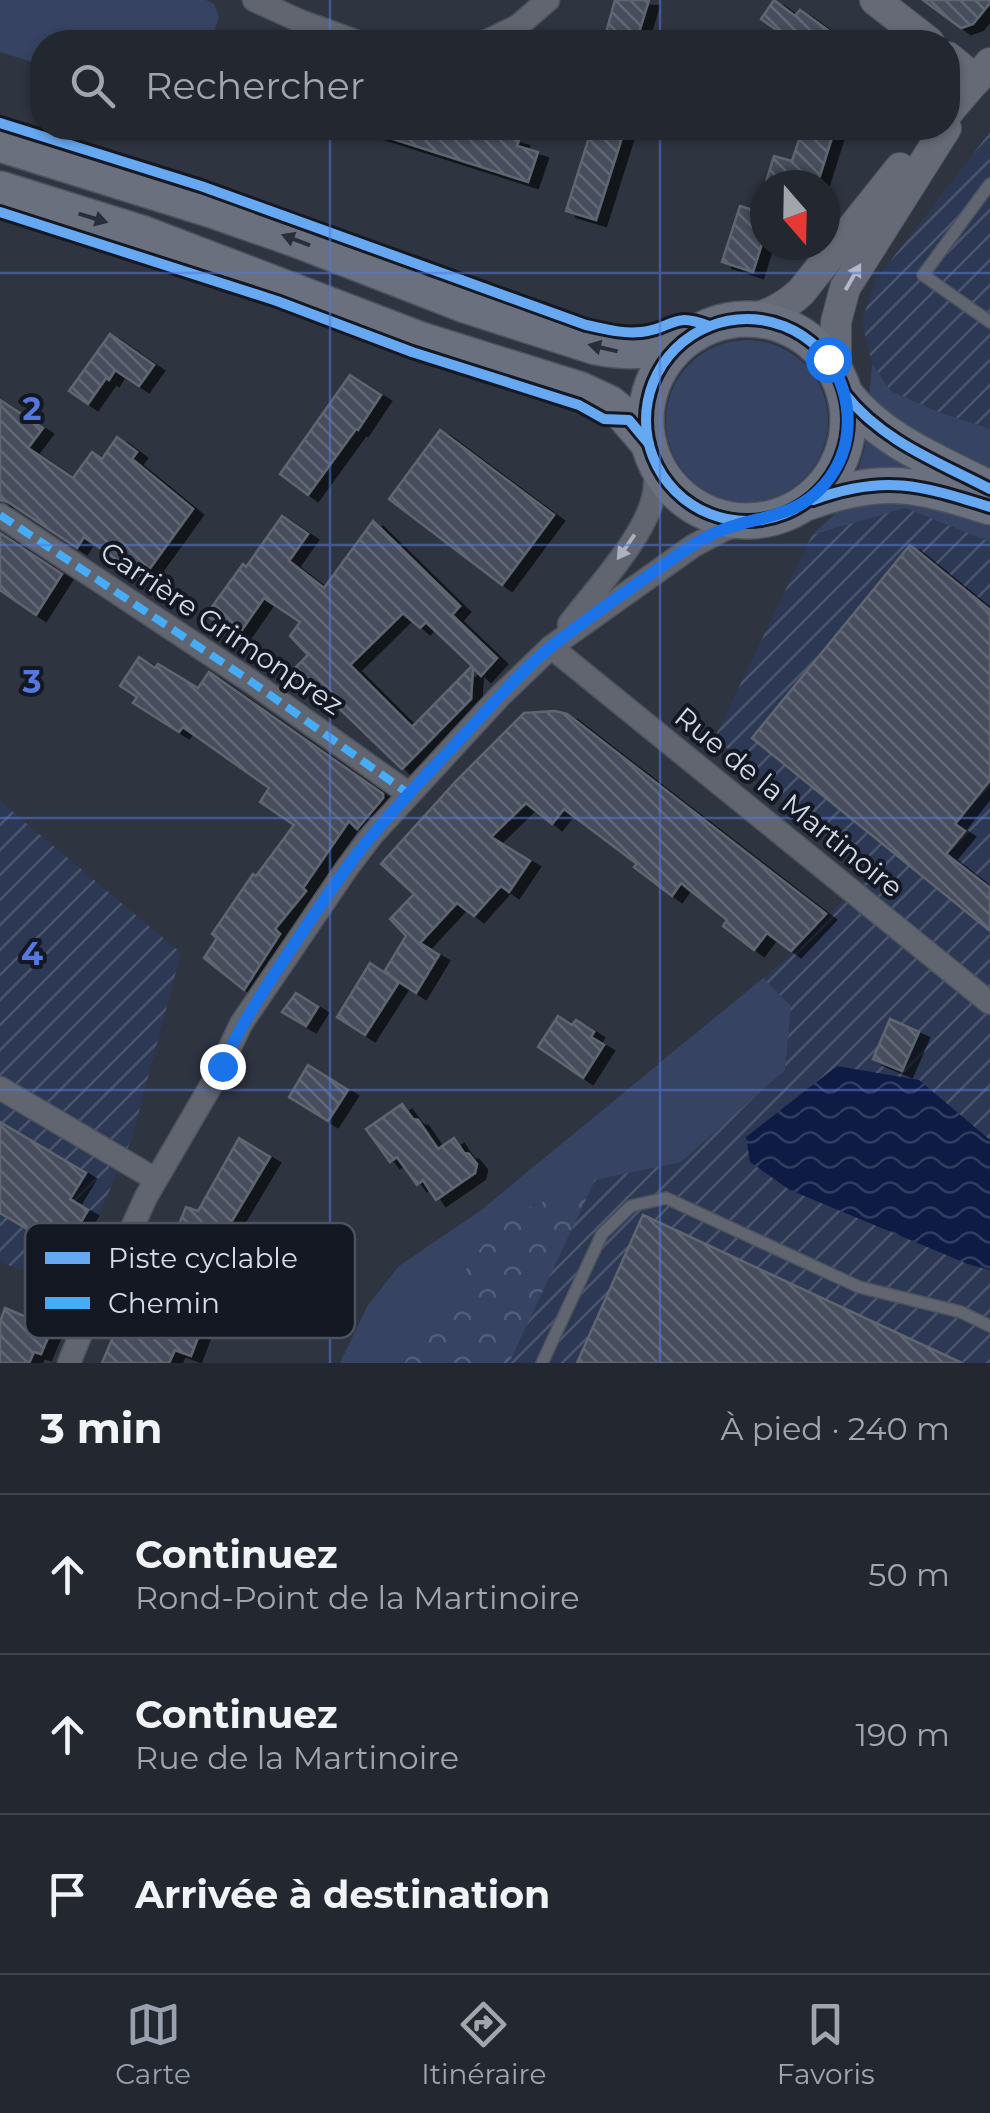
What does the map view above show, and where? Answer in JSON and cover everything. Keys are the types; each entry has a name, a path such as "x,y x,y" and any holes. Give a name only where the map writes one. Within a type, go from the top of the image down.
{"main road":[{"path":"0,144 209,209 464,305 617,352 658,348 724,322 752,319 781,325 807,338 828,359 857,410 884,433 990,489"},
{"path":"0,189 161,240 421,340 581,390 624,415 651,451 668,483 702,510 730,519 760,520 848,488 893,484 990,508"},
{"path":"651,451 646,430 648,401 657,374 674,350 696,333"},
{"path":"804,504 827,482 842,455 848,425 840,382"}],"street":[{"path":"254,0 325,30"},
{"path":"510,30 548,0"},
{"path":"874,0 913,30"},
{"path":"960,98 983,71"},
{"path":"960,106 983,71"},
{"path":"752,319 788,304 801,292 924,140"},
{"path":"840,382 836,322 845,288 938,140"},
{"path":"551,647 650,510 655,493 651,451"},
{"name":"Carrière Grimonprez","path":"0,515 249,680 409,794"},
{"path":"136,1223 249,1012 346,868 409,794 551,647 693,546 725,529 760,520"},
{"name":"Rue de la Martinoire","path":"551,647 990,1002"},
{"path":"0,1088 156,1179"},
{"path":"70,1363 80,1338"}],"lane":[{"path":"990,184 924,275 990,322"},
{"path":"542,1363 602,1234 631,1206 666,1198 859,1286 961,1312 990,1326"}],"shaded area":[{"path":"990,132 990,429 890,391 872,364 862,321 875,281"},
{"path":"905,507 990,542 990,1363 340,1363 368,1305 399,1266 480,1211 786,959 865,877 715,737 812,535"},
{"path":"0,801 181,953 132,1138 95,1223 25,1223 25,1271 0,1262"}],"green space":[{"path":"0,0 206,0 214,4 219,17 215,30 30,30 30,61 0,52"},
{"path":"747,340 778,346 805,363 822,390 828,421 822,452 805,479 778,496 747,502 716,496 689,479 672,452 666,421 672,390 689,363 716,346"},
{"path":"872,364 891,391 990,429 990,542 905,508 812,535 849,501 865,447"},
{"path":"763,978 791,1006 785,1070 681,1162 595,1180 501,1219 411,1348 405,1363 340,1363 368,1305 399,1266 480,1211"},
{"path":"595,1180 509,1363 405,1363 411,1348 501,1219"}],"water":[{"path":"837,1066 919,1080 990,1140 990,1270 790,1190 750,1162 746,1137"}],"building":[{"path":"615,0 649,0 640,30 607,30"},
{"path":"774,0 795,16 800,10 828,30 776,30 761,19"},
{"path":"923,0 990,3 973,24 961,28"},
{"path":"396,140 519,140 517,146 538,152 528,182"},
{"path":"588,140 621,140 596,220 566,211"},
{"path":"799,140 831,140 822,170 770,170 774,156 792,161"},
{"path":"740,206 750,209 750,260 757,260 753,272 722,262"},
{"path":"110,334 154,365 139,386 115,370 88,404 69,391"},
{"path":"350,375 381,395 308,495 280,474"},
{"path":"0,400 43,428 28,448 73,478 92,452 102,459 117,437 137,452 132,459 193,509 143,578 84,537 77,548 0,500"},
{"path":"440,430 554,515 502,585 389,499"},
{"path":"282,516 308,534 289,561 324,588 373,521 460,606 452,615 497,658 481,676 473,668 471,699 402,769 296,667 308,655 290,636 300,622 264,598 237,637 206,615 243,564 246,567","holes":["403,613 420,628 426,622 472,666 412,727 350,665"]},
{"path":"0,533 62,574 36,615 0,590"},
{"path":"910,545 990,610 990,780 955,824 965,831 946,854 990,888 990,931 752,738"},
{"path":"139,657 198,688 209,672 383,794 357,829 349,821 303,888 306,891 275,929 280,934 244,990 204,958 217,938 212,934 253,874 256,876 294,825 260,802 269,788 183,727 179,732 133,703 137,697 120,686"},
{"path":"524,713 567,714 826,914 791,951 767,933 754,950 723,926 727,920 681,883 672,896 564,809 552,824 526,803 491,837 530,861 509,892 501,886 474,916 457,903 420,943 439,955 416,993 384,972 406,936 390,919 414,894 381,864"},
{"path":"370,963 399,982 365,1035 337,1017"},
{"path":"296,993 318,1007 306,1026 282,1012"},
{"path":"558,1016 572,1025 576,1020 594,1032 591,1037 604,1045 583,1078 538,1047"},
{"path":"890,1019 919,1032 902,1071 873,1059"},
{"path":"308,1065 348,1090 328,1121 289,1097"},
{"path":"402,1104 438,1149 454,1138 477,1164 475,1173 436,1200 423,1180 417,1185 397,1157 390,1162 366,1129"},
{"path":"0,1122 86,1173 70,1199 88,1210 80,1223 25,1223 25,1228 0,1213"},
{"path":"239,1138 270,1157 231,1223 180,1223 186,1207 198,1211"},
{"path":"643,1215 962,1363 577,1363"},
{"path":"5,1308 25,1317 25,1338 48,1338 41,1354 34,1352 29,1363 0,1363 0,1322"},
{"path":"113,1338 198,1338 191,1356 175,1350 169,1363 102,1363"}],"marked path":[{"path":"0,515 249,680 409,794"}],"cycle path":[{"path":"0,123 30,132"},
{"path":"54,140 201,186 586,325 634,332 687,320 709,326"},
{"path":"0,212 277,301 412,352 579,405 604,419 629,420 649,444"},
{"path":"747,319 786,327 818,349 840,381 848,420 840,459 818,491 786,513 747,521 708,513 676,491 654,459 646,420 654,381 676,349 708,327 747,319"},
{"path":"845,394 893,438 990,489"},
{"path":"813,500 882,485 922,488 990,507"}],"route":[{"path":"222,1066 241,1024 357,854 409,794 551,647 693,546 725,529 790,511 804,504 827,482 842,455 848,425 842,386 828,359"}]}
